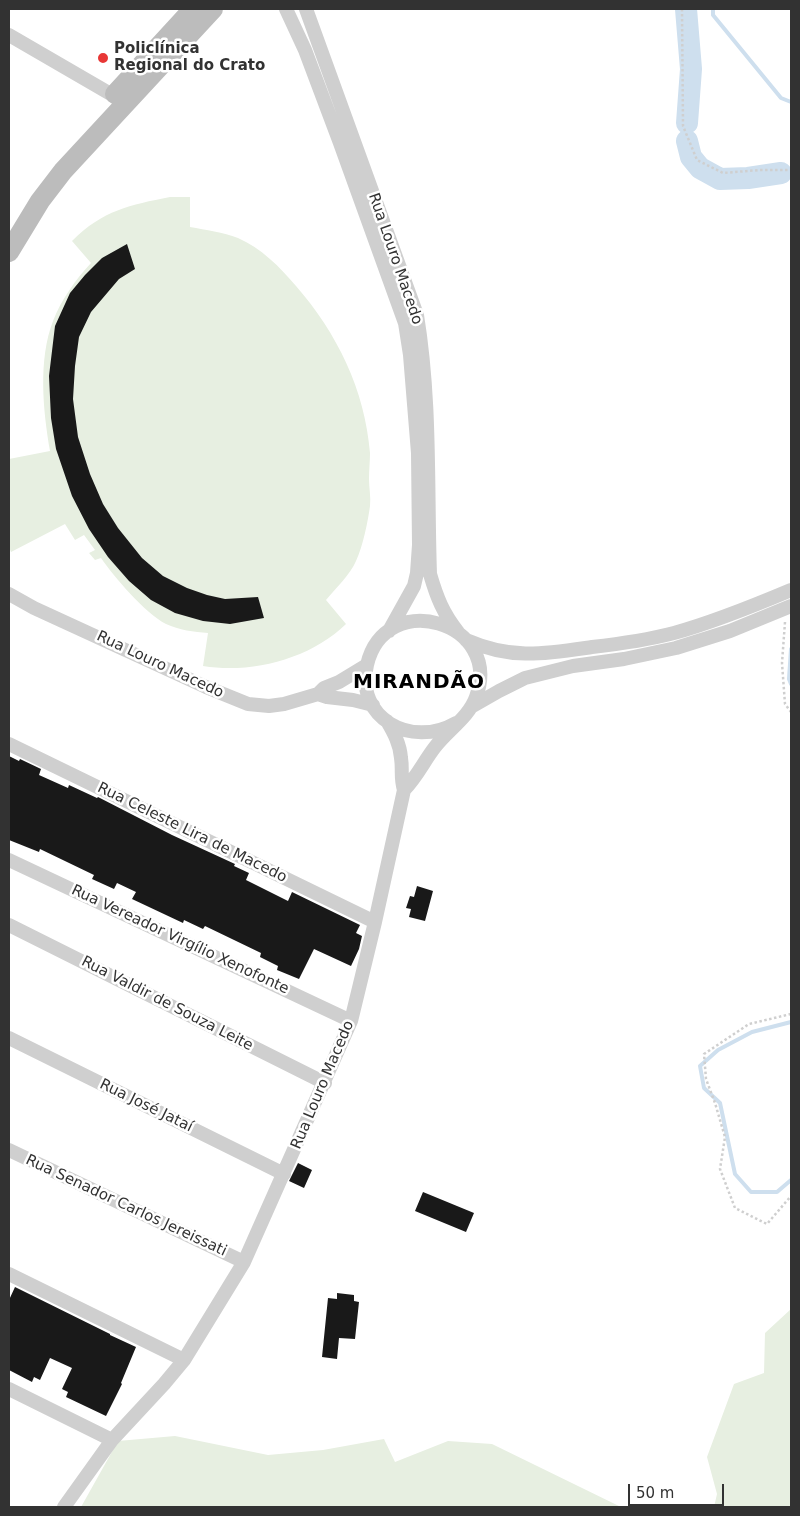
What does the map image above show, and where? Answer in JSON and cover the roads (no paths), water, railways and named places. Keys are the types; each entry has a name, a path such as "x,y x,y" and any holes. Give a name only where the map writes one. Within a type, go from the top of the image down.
{"street":[{"path":"9,252 40,201 193,9"},
{"path":"9,225 35,186 120,99 213,9"},
{"name":"Rua Louro Macedo","path":"286,9 305,50 405,323 414,394 418,453 419,545 414,586 390,631"},
{"name":"Rua Louro Macedo","path":"306,9 417,315 423,350 426,393 430,574 436,596 446,616 462,636"},
{"path":"9,35 120,99"},
{"path":"789,607 730,631 676,648 624,659 573,666 534,676 499,691 470,708 456,723 447,728 426,733 406,731 387,721 374,706 366,686 367,665 375,646 390,631 408,622 429,620 449,627 462,636 493,650 523,655 540,654 622,644 672,633 725,617 791,590"},
{"name":"Rua Louro Macedo","path":"9,594 34,608 206,687 248,704 269,706 284,704 318,694 324,688 339,682 367,665"},
{"path":"462,636 476,658 480,678 478,689 470,708"},
{"name":"Rua Louro Macedo","path":"318,694 374,706"},
{"name":"Rua Louro Macedo","path":"64,1507 112,1440 184,1360 244,1262 351,1021 404,790 401,778 402,759 400,749 393,730 387,721"},
{"name":"Rua Louro Macedo","path":"404,790 414,780 432,750 456,723"},
{"name":"Rua Celeste Lira de Macedo","path":"9,744 375,922"},
{"name":"Rua Vereador Virgílio Xenofonte","path":"9,860 351,1021"},
{"name":"Rua Valdir de Souza Leite","path":"9,924 325,1083"},
{"name":"Rua José Jataí","path":"9,1038 284,1174"},
{"name":"Rua Senador Carlos Jereissati","path":"9,1150 244,1262"},
{"path":"9,1274 184,1360"},
{"path":"9,1389 112,1440"}],"waterway":[{"path":"686,9 691,69 687,123"},
{"path":"713,9 713,15 781,98 791,102"},
{"path":"687,141 691,157 700,168 720,179 748,178 781,173"},
{"path":"791,649 789,679 791,684"},
{"path":"791,1022 752,1032 718,1050 700,1066 704,1088 720,1103 735,1174 751,1192 777,1192 791,1180"}],"place":[{"name":"Policlínica Regional do Crato","path":"103,58"}],"district":[{"name":"MIRANDÃO","path":"419,683"}]}
